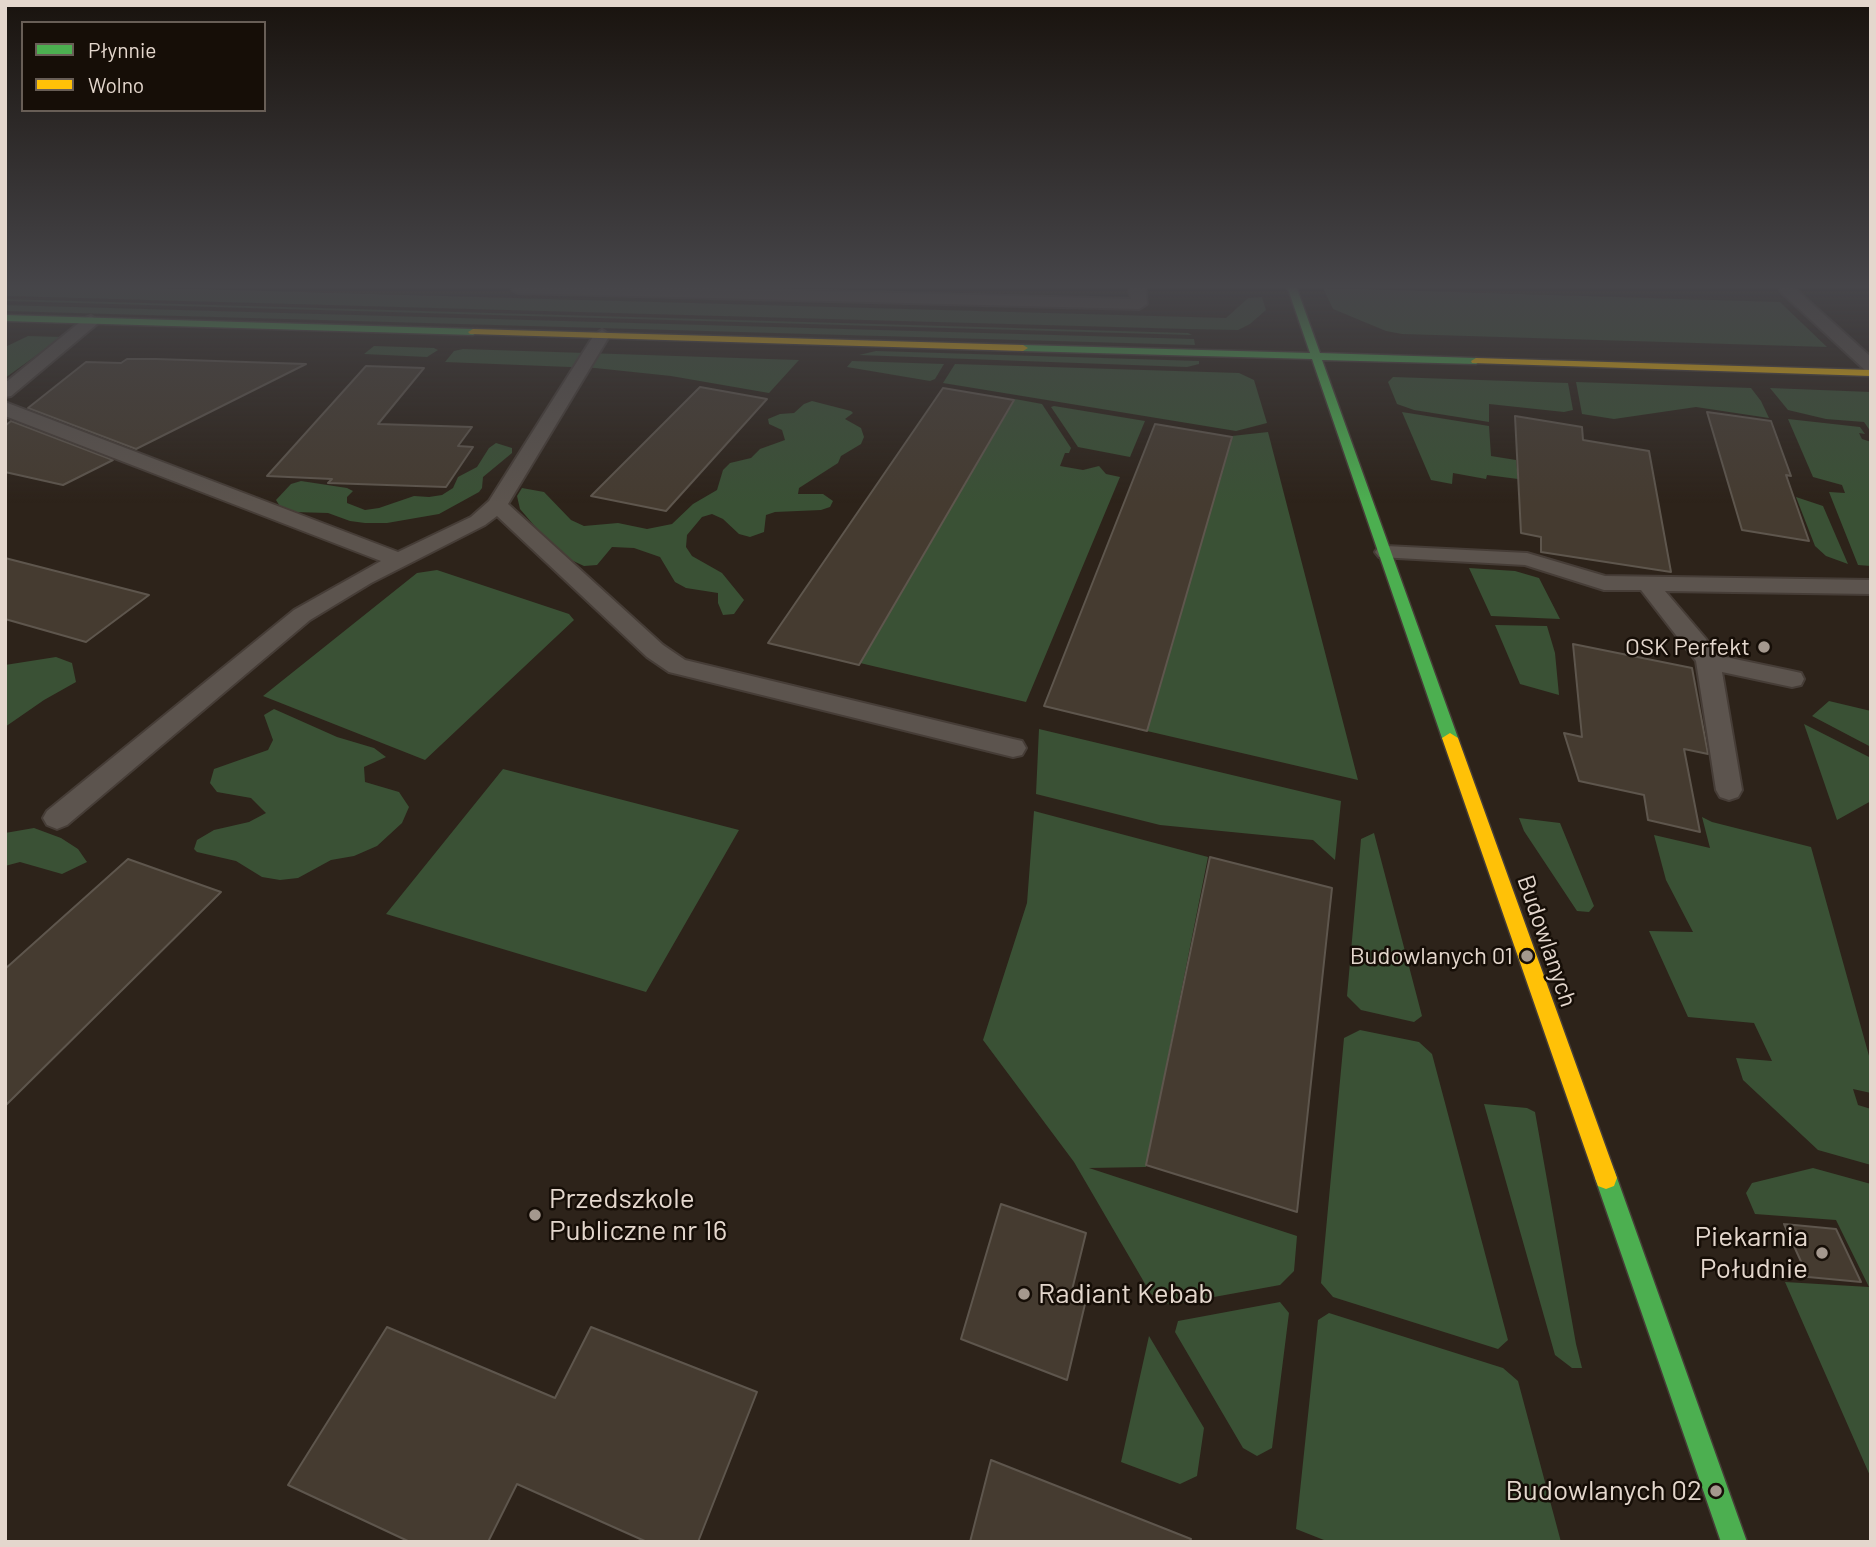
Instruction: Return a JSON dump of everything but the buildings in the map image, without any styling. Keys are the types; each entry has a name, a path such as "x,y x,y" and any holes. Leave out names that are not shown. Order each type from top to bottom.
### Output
{"street":[{"name":"Budowlanych","path":"1317,358 1734,1542"},
{"path":"1388,358 1871,373"}],"lane":[{"path":"5,392 46,358"},
{"path":"57,818 302,615 334,593 478,521 496,505 588,358"},
{"path":"5,407 11,412 399,560"},
{"path":"496,505 654,652 677,666 1013,748"},
{"path":"1385,552 1527,559 1604,583 1871,587"},
{"path":"1647,584 1698,644 1708,662 1729,790"},
{"path":"1708,662 1792,678"}],"green space":[{"path":"5,358 33,358 5,378"},
{"path":"448,358 799,360 769,393 671,376 595,368 445,362"},
{"path":"946,358 1199,361 1199,364 1187,367"},
{"path":"852,361 944,364 935,379 930,381 847,367"},
{"path":"955,364 1239,373 1254,380 1267,423 1236,431 943,383"},
{"path":"1393,377 1568,383 1573,410 1564,412 1489,404 1489,422 1414,410 1397,404 1388,382"},
{"path":"1576,382 1751,388 1769,418 1696,407 1614,419 1582,414"},
{"path":"1770,388 1871,392 1871,432 1864,422 1826,419 1788,410"},
{"path":"1015,399 1042,404 1071,448 1069,453 1065,453 1060,466 1083,470 1099,466 1106,474 1120,477 1026,702 860,663"},
{"path":"812,401 851,411 853,413 845,419 861,428 864,437 861,444 841,456 838,463 799,488 798,494 823,494 833,501 830,507 766,515 764,532 750,537 739,534 723,519 712,514 702,517 687,535 686,547 692,556 722,573 744,600 734,614 723,615 718,603 718,593 686,588 675,582 660,557 634,548 612,547 597,565 584,566 571,560 544,537 520,509 517,496 522,488 544,492 571,520 584,526 618,523 647,529 672,524 693,504 717,490 723,470 730,463 751,458 760,449 785,440 782,430 769,424 768,419 780,414 794,413"},
{"path":"1051,407 1145,421 1130,457 1078,447"},
{"path":"1402,412 1489,426 1491,456 1516,460 1518,479 1487,475 1486,479 1453,473 1452,484 1431,480"},
{"path":"1788,419 1860,427 1865,434 1859,433 1862,439 1871,442 1871,566 1858,565 1829,492 1845,493 1842,485 1813,477"},
{"path":"1268,432 1358,780 1147,731 1232,436"},
{"path":"496,443 512,448 512,453 483,477 479,492 439,514 387,523 365,523 328,513 294,512 281,508 276,500 291,484 301,481 347,488 353,491 347,497 347,503 365,510 414,496 442,495 453,488 458,477 477,467 489,448"},
{"path":"1796,497 1823,506 1848,564 1826,556 1815,546"},
{"path":"1469,568 1515,571 1539,578 1560,619 1491,616"},
{"path":"437,570 569,614 574,620 425,760 263,696 417,573"},
{"path":"1495,625 1547,626 1555,653 1559,695 1520,684"},
{"path":"56,657 72,663 76,682 5,727 5,665"},
{"path":"1829,701 1871,711 1871,747 1812,716"},
{"path":"274,709 337,737 374,748 386,757 364,767 365,782 399,792 409,807 402,823 377,846 354,856 331,860 298,878 280,880 262,877 236,861 197,852 194,849 197,840 214,830 249,822 266,813 251,798 217,792 210,783 214,769 268,750 273,740 264,715"},
{"path":"1804,724 1871,758 1871,801 1837,820"},
{"path":"1039,729 1341,801 1335,860 1313,840 1160,825 1036,794"},
{"path":"503,769 739,830 646,992 386,914"},
{"path":"1034,811 1208,857 1146,1167 1089,1168 1297,1236 1294,1271 1280,1285 1170,1305 1151,1294 1074,1162 983,1040 1027,903"},
{"path":"1702,817 1712,822 1811,847 1871,1063 1871,1093 1853,1089 1858,1105 1871,1109 1871,1165 1818,1150 1743,1080 1736,1058 1772,1061 1754,1023 1688,1017 1649,931 1693,932 1666,880 1654,835 1710,848"},
{"path":"1519,818 1560,823 1594,906 1589,912 1577,911 1524,831"},
{"path":"34,828 61,838 78,849 87,862 62,874 20,862 5,866 5,833"},
{"path":"1374,833 1422,1016 1414,1022 1361,1010 1347,996 1361,839"},
{"path":"1360,1030 1419,1042 1432,1054 1508,1340 1498,1349 1333,1297 1321,1283 1344,1038"},
{"path":"1484,1104 1527,1108 1535,1112 1582,1368 1572,1368 1555,1355"},
{"path":"1813,1168 1871,1184 1871,1478 1785,1282 1869,1287 1836,1220 1755,1214 1746,1193 1752,1183"},
{"path":"1280,1302 1289,1313 1272,1448 1257,1456 1243,1448 1175,1332 1178,1321"},
{"path":"1329,1313 1503,1368 1518,1381 1561,1542 1329,1542 1296,1529 1318,1320"},
{"path":"1149,1336 1204,1428 1197,1476 1180,1484 1121,1462"}],"traffic: fast":[{"path":"1316,358 1450,738"},
{"path":"1378,358 1476,361"},
{"path":"1606,1178 1734,1542"}],"traffic: slow":[{"path":"1476,361 1871,373"},
{"path":"1450,738 1606,1178"}],"place":[{"name":"OSK Perfekt","path":"1764,647"},
{"name":"Budowlanych 01","path":"1527,956"},
{"name":"Przedszkole Publiczne nr 16","path":"535,1215"},
{"name":"Piekarnia Południe","path":"1822,1253"},
{"name":"Radiant Kebab","path":"1024,1294"},
{"name":"Budowlanych 02","path":"1716,1491"}]}
